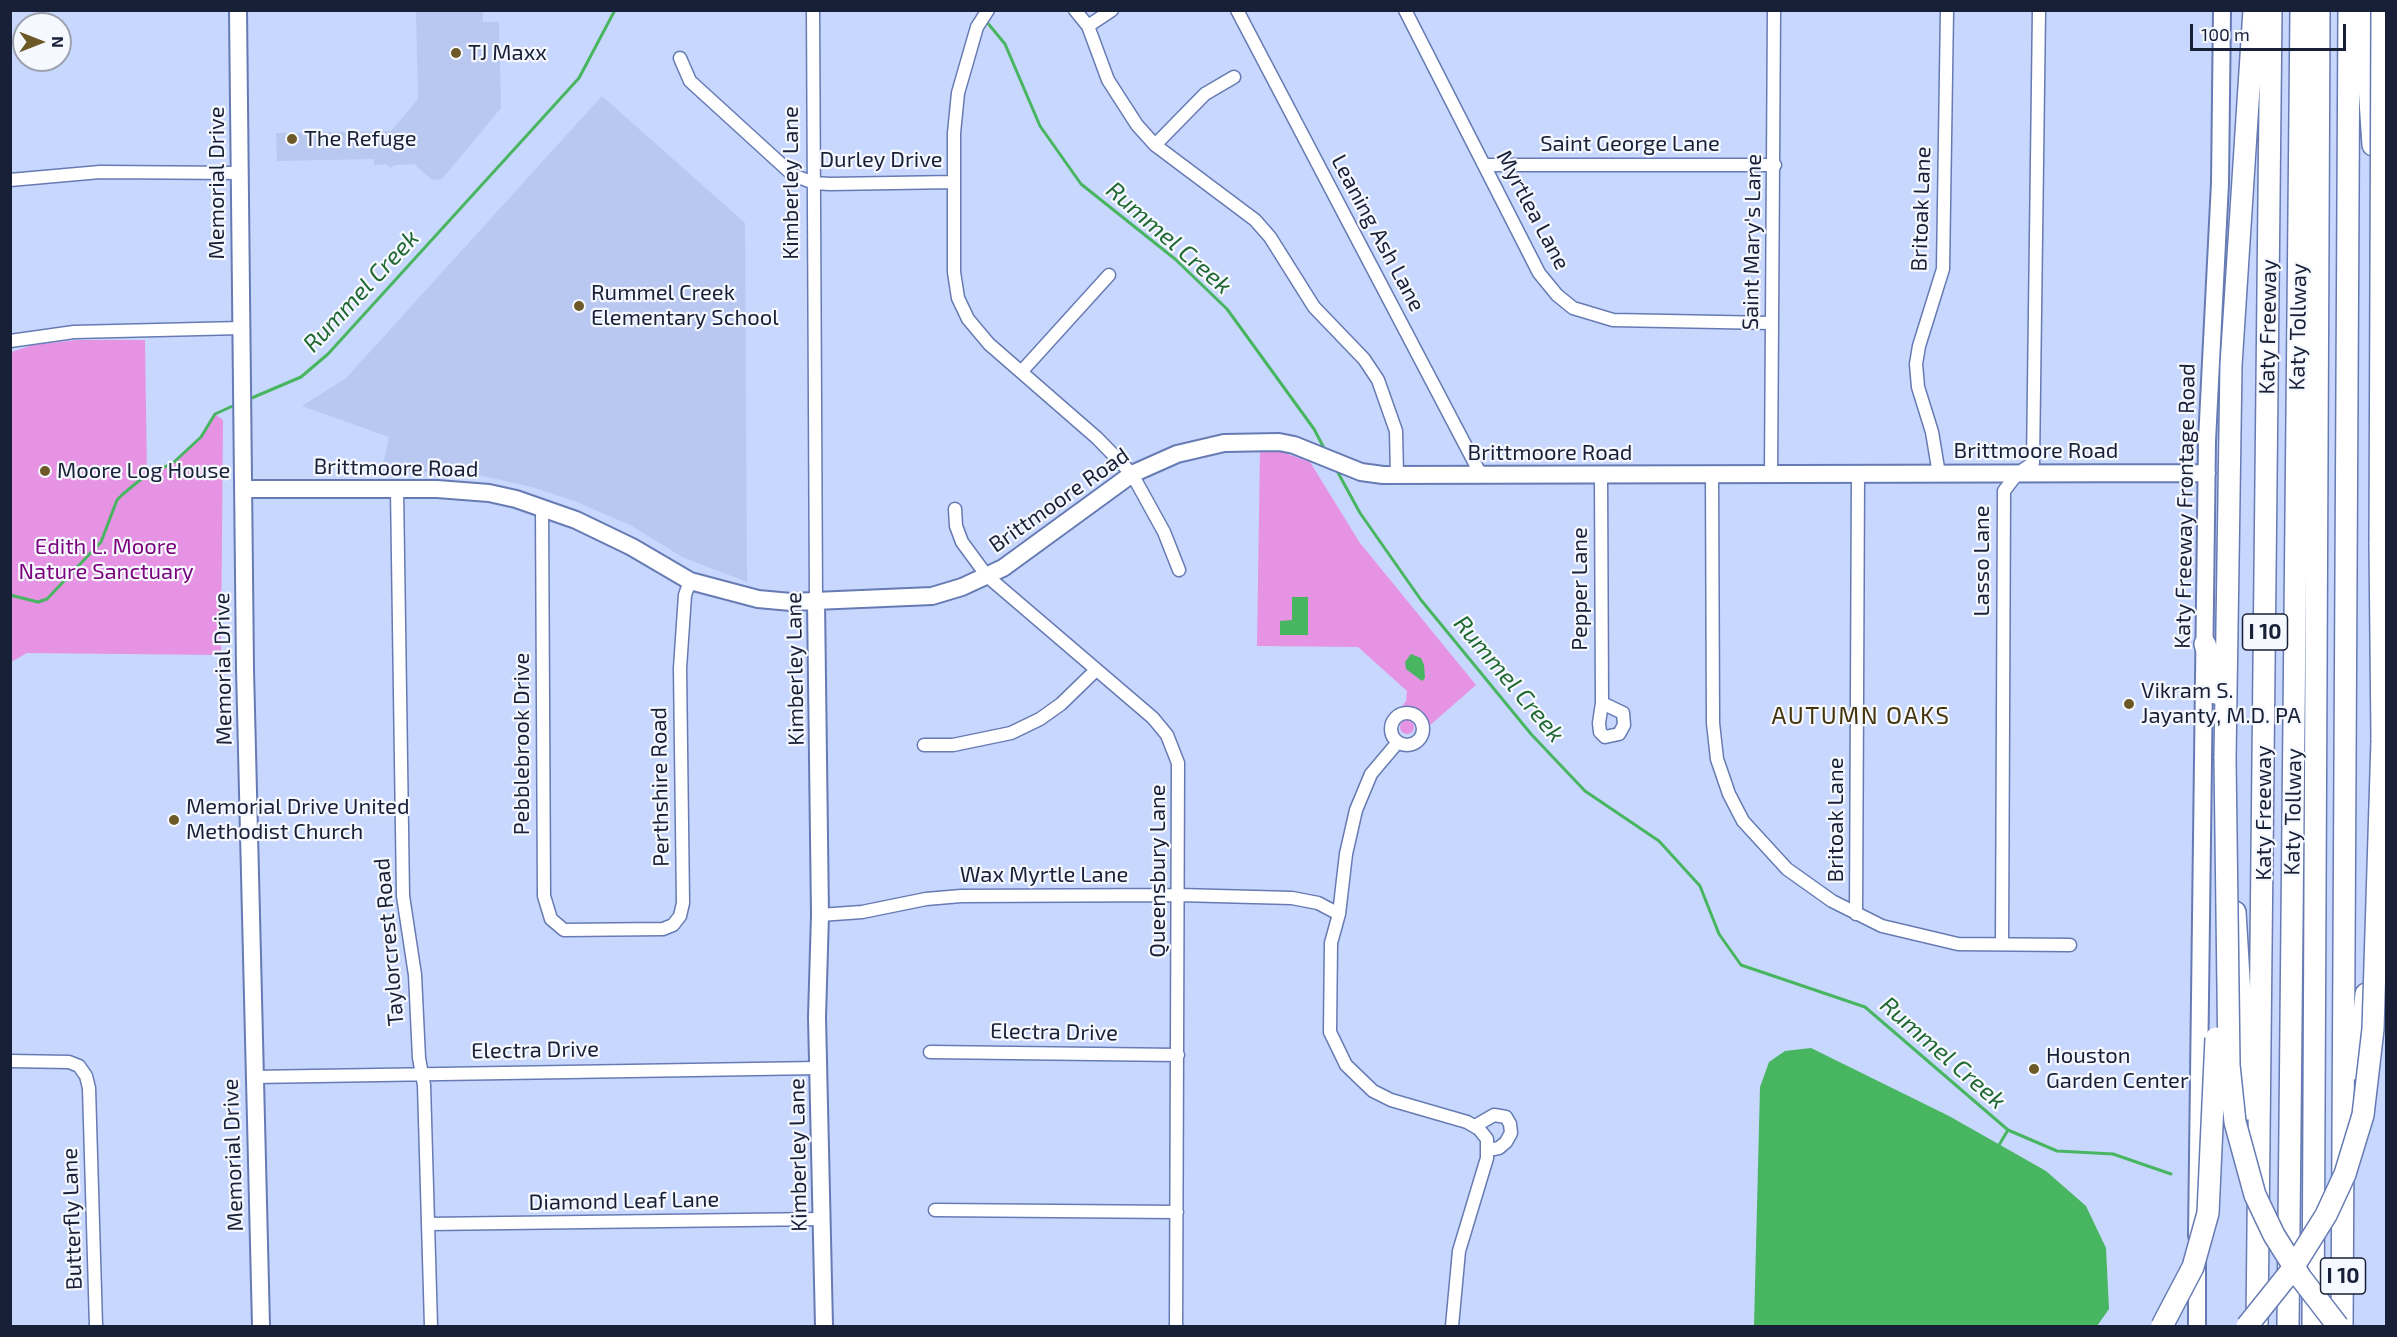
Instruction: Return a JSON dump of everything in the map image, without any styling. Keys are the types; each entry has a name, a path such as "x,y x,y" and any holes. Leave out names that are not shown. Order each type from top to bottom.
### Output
{"highway":[{"path":"2254,10 2233,311 2226,569 2225,758 2229,1065 2237,1130 2255,1195 2274,1235 2301,1278 2340,1326"},
{"name":"Katy Freeway","path":"2257,1326 2271,10"},
{"name":"Katy Tollway","path":"2288,1326 2301,10"},
{"name":"Katy Tollway","path":"2313,1326 2319,10"},
{"name":"I 10","path":"2340,1326 2343,1226 2349,10"},
{"path":"2364,10 2386,340"},
{"path":"2382,10 2380,543 2386,1001"},
{"path":"2205,644 2214,674 2241,979 2247,1102 2259,1253"},
{"path":"2247,1326 2291,1271 2326,1215 2345,1174 2363,1115 2373,1029 2382,740"},
{"path":"2162,1326 2193,1267 2210,1195 2225,758"},
{"path":"2343,1226 2362,1025 2386,831"}],"street":[{"name":"Memorial Drive","path":"238,10 241,373 253,1077 261,1326"},
{"name":"Kimberley Lane","path":"813,10 820,915 818,1068 824,1326"},
{"path":"988,10 977,27 958,93 954,182 954,272 958,298 968,319 989,344 1097,438 1132,474 1164,532 1179,570"},
{"path":"1075,10 1088,26 1108,80 1137,124 1155,145 1255,220 1270,237 1314,307 1364,359 1378,380 1396,431 1397,475"},
{"path":"1088,26 1112,10"},
{"name":"Leaning Ash Lane","path":"1237,10 1481,475"},
{"name":"Myrtlea Lane","path":"1405,10 1539,273 1557,295 1573,308 1613,320 1772,323"},
{"name":"Saint Mary's Lane","path":"1771,474 1774,10"},
{"name":"Britoak Lane","path":"1939,474 1932,432 1918,387 1916,364 1919,346 1943,269 1947,10"},
{"name":"Lasso Lane","path":"2002,944 2004,491 2017,474 2033,463 2039,10"},
{"name":"Katy Freeway Frontage Road","path":"2197,1326 2207,473 2221,149 2222,10"},
{"name":"Durley Drive","path":"680,58 690,81 793,175 814,183 954,182"},
{"path":"1155,145 1205,94 1234,77"},
{"name":"Saint George Lane","path":"1485,165 1774,165"},
{"path":"10,180 100,172 240,173"},
{"path":"1022,371 1109,275"},
{"path":"10,341 74,332 241,328"},
{"name":"Brittmoore Road","path":"243,489 459,489 489,493 542,507 632,547 690,581 758,599 816,602 932,596 987,576 1132,474 1177,454 1214,445 1247,441 1294,445 1362,472 1397,475 2207,473"},
{"name":"Britoak Lane","path":"1856,914 1858,474"},
{"name":"Pepper Lane","path":"1601,475 1602,703"},
{"path":"1712,475 1713,723 1717,759 1743,821 1763,846 1787,869 1832,901 1882,926 1958,944 2070,945"},
{"name":"Taylorcrest Road","path":"396,489 403,896 415,975 421,1072 424,1085 431,1323"},
{"name":"Pebblebrook Drive","path":"542,507 546,909 550,919 564,930 608,930"},
{"name":"Queensbury Lane","path":"955,509 956,526 962,542 987,576 1153,718 1174,748 1180,780 1176,1326"},
{"name":"Perthshire Road","path":"608,930 663,929 673,925 680,916 683,903 680,668 685,595 690,581"},
{"path":"924,745 953,745 1011,734 1061,704 1096,670"},
{"path":"1398,742 1371,774 1356,810 1346,854 1339,914 1331,943 1330,1032 1346,1065 1372,1091 1475,1126 1484,1134 1488,1150 1459,1251 1452,1326"},
{"name":"Wax Myrtle Lane","path":"820,915 862,912 926,899 960,896 1179,895 1292,898 1318,903 1339,914"},
{"name":"Electra Drive","path":"930,1052 1178,1055"},
{"name":"Butterfly Lane","path":"10,1061 57,1060 79,1066 86,1076 90,1110 96,1326"},
{"name":"Electra Drive","path":"253,1077 421,1072 818,1068"},
{"path":"1475,1126 1494,1115 1506,1117 1510,1124 1511,1133 1506,1142 1499,1148 1488,1150"},
{"path":"935,1210 1177,1212"},
{"name":"Diamond Leaf Lane","path":"428,1224 821,1220"}],"shaded area":[{"path":"416,11 483,11 483,22 499,22 501,108 442,179 432,180 414,164 394,165 391,168 386,164 374,165 374,159 277,161 276,133 391,131 418,99"},
{"name":"Rummel Creek Elementary School","path":"602,96 745,223 747,582 682,557 632,526 577,502 532,487 483,476 441,472 381,473 389,437 302,406 346,378"},
{"path":"1292,597 1308,597 1308,635 1280,635 1280,621 1292,620"},
{"path":"1411,654 1421,658 1424,665 1425,678 1422,681 1406,669 1405,662"},
{"path":"1811,1048 1949,1116 2046,1171 2086,1206 2106,1248 2109,1309 2097,1326 1754,1326 1760,1087 1769,1062 1785,1051"}],"green space":[{"name":"Edith L. Moore Nature Sanctuary","path":"77,340 145,340 147,476 174,462 201,437 215,414 223,420 221,655 27,653 11,662 11,352 33,345"},
{"path":"1260,448 1279,451 1310,462 1360,543 1476,685 1428,727 1418,711 1400,709 1406,701 1407,691 1358,647 1257,646"},
{"path":"1404,720 1410,720 1414,727 1410,734 1404,734 1400,730 1400,724"}],"waterway":[{"name":"Rummel Creek","path":"247,400 301,377 328,354 579,78 615,10"},
{"name":"Rummel Creek","path":"986,21 1005,44 1040,126 1081,184 1175,259 1227,309 1314,429 1325,450"},
{"name":"Rummel Creek","path":"10,595 38,602 47,599 101,542 117,500 140,480 174,462 201,437 215,414 235,405"},
{"name":"Rummel Creek","path":"1336,469 1360,513 1421,600 1531,734 1585,791 1659,841 1700,886 1719,934 1741,965 1865,1007 2008,1130 2057,1151 2113,1154 2171,1174"},
{"path":"1999,1145 2008,1130"}],"place":[{"name":"TJ Maxx","path":"456,53"},
{"name":"The Refuge","path":"292,139"},
{"name":"Rummel Creek Elementary School","path":"579,306"},
{"name":"Moore Log House","path":"45,471"},
{"name":"Vikram S. Jayanty, M.D. PA","path":"2129,704"},
{"name":"Memorial Drive United Methodist Church","path":"174,820"},
{"name":"Houston Garden Center","path":"2034,1069"}],"district":[{"name":"AUTUMN OAKS","path":"1861,716"}]}
